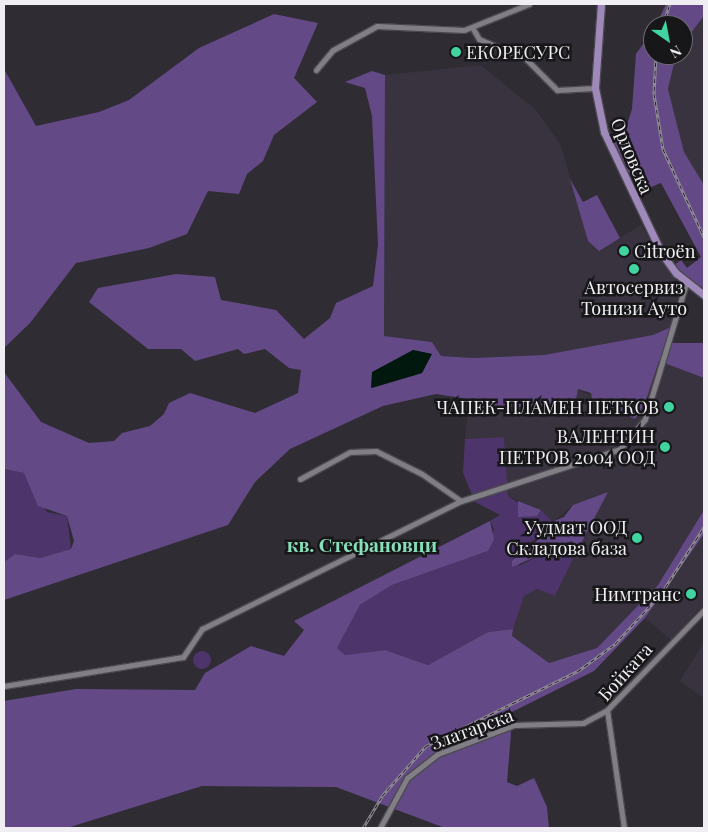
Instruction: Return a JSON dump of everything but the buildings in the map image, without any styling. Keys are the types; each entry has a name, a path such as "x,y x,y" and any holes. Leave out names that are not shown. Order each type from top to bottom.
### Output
{"main road":[{"name":"Орловска","path":"601,4 596,88 599,117 612,153 662,254 686,283 704,296"}],"street":[{"path":"316,70 333,50 376,26 451,32 472,27 529,4"},
{"path":"472,27 479,39 526,59 556,90 596,88"},
{"path":"4,686 174,660 187,653 198,632 461,501 606,456 624,446 649,408 686,283"},
{"path":"300,479 336,458 372,450 430,479 461,501"},
{"name":"Бойката","path":"624,828 607,710 704,610"},
{"name":"Златарска","path":"380,828 408,778 438,754 514,725 583,723 607,710"}],"shaded area":[{"path":"666,4 704,4 704,16 693,30 693,15 661,15"},
{"path":"274,14 318,23 294,78 317,102 274,135 263,161 247,174 239,194 208,191 187,234 149,248 76,263 30,323 4,348 4,69 36,126 99,112 129,100 199,48"},
{"path":"704,16 704,185 684,152 668,89 674,65 693,65 693,30"},
{"path":"643,44 643,65 674,65 668,89 684,152 704,185 704,292 672,267 681,260 687,268 701,257 661,183 634,194 611,146 624,134 632,109 636,54"},
{"path":"480,65 536,110 561,146 588,241 599,251 641,225 680,287 671,327 653,335 544,355 473,358 441,356 432,342 384,336 385,75"},
{"path":"372,71 385,75 384,336 432,342 441,356 473,358 544,355 653,335 671,327 671,343 704,343 704,378 659,361 645,403 635,419 602,403 593,404 591,393 578,389 575,404 468,409 468,399 436,394 383,406 290,449 255,482 228,525 4,600 4,562 15,554 40,558 71,549 74,541 67,516 38,506 24,473 4,469 4,372 41,422 89,443 114,441 122,433 150,426 164,414 169,403 190,393 255,413 298,393 301,370 289,368 265,349 244,354 238,349 195,361 181,349 148,349 89,302 98,288 176,274 215,277 221,300 276,310 304,339 330,318 336,303 373,286 378,245 372,116 365,88 345,82","holes":["413,350 431,354 422,373 372,388"]},
{"path":"570,179 583,202 597,195 620,238 599,251 588,241"},
{"path":"413,350 432,354 422,373 371,388 372,372"},
{"path":"659,361 704,378 704,510 658,585 597,648 549,663 512,636 513,629 524,596 537,589 556,595 579,546 573,505 553,522 541,510 508,496 504,437 465,439 468,409 575,403 577,389 635,418 645,403"},
{"path":"504,437 508,496 537,516 541,510 553,522 524,549 519,566 561,544 574,543 576,553 555,596 537,589 524,596 513,629 488,632 428,665 385,650 345,655 337,648 360,605 392,585 488,551 494,529 490,521 500,515 475,502 463,473 465,439"},
{"path":"4,469 24,473 47,512 67,516 71,549 40,558 15,554 4,562"},
{"path":"608,492 576,553 572,541 512,567 512,561 544,535 549,523 564,517 573,505"},
{"path":"518,501 541,510 537,516 518,517"},
{"path":"704,510 704,534 645,618 594,671 508,714 511,734 507,782 517,786 534,778 547,807 549,828 445,828 336,787 202,786 67,828 4,828 4,701 76,689 195,690 205,673 251,646 284,656 304,630 294,621 490,521 494,539 488,551 392,585 360,605 337,648 345,655 385,650 428,665 488,632 513,629 512,636 549,663 597,648 658,585"},
{"path":"704,534 704,604 671,640 645,618"},
{"path":"704,642 704,698 680,681"},
{"path":"202,651 208,654 211,660 208,666 202,669 196,666 193,660 196,654"}],"railway":[{"path":"666,15 670,4"},
{"path":"655,65 654,94 663,149 704,237"},
{"path":"363,828 382,796 426,746 578,671 615,644 661,594 704,527"}],"place":[{"name":"ЕКОРЕСУРС","path":"456,52"},
{"name":"Citroën","path":"624,251"},
{"name":"Автосервиз Тонизи Ауто","path":"634,269"},
{"name":"ЧАПЕК-ПЛАМЕН ПЕТКОВ","path":"669,407"},
{"name":"ВАЛЕНТИН ПЕТРОВ 2004 ООД","path":"665,447"},
{"name":"Уудмат ООД Складова база","path":"637,538"},
{"name":"Нимтранс","path":"691,594"}],"district":[{"name":"кв. Стефановци","path":"362,545"}]}
